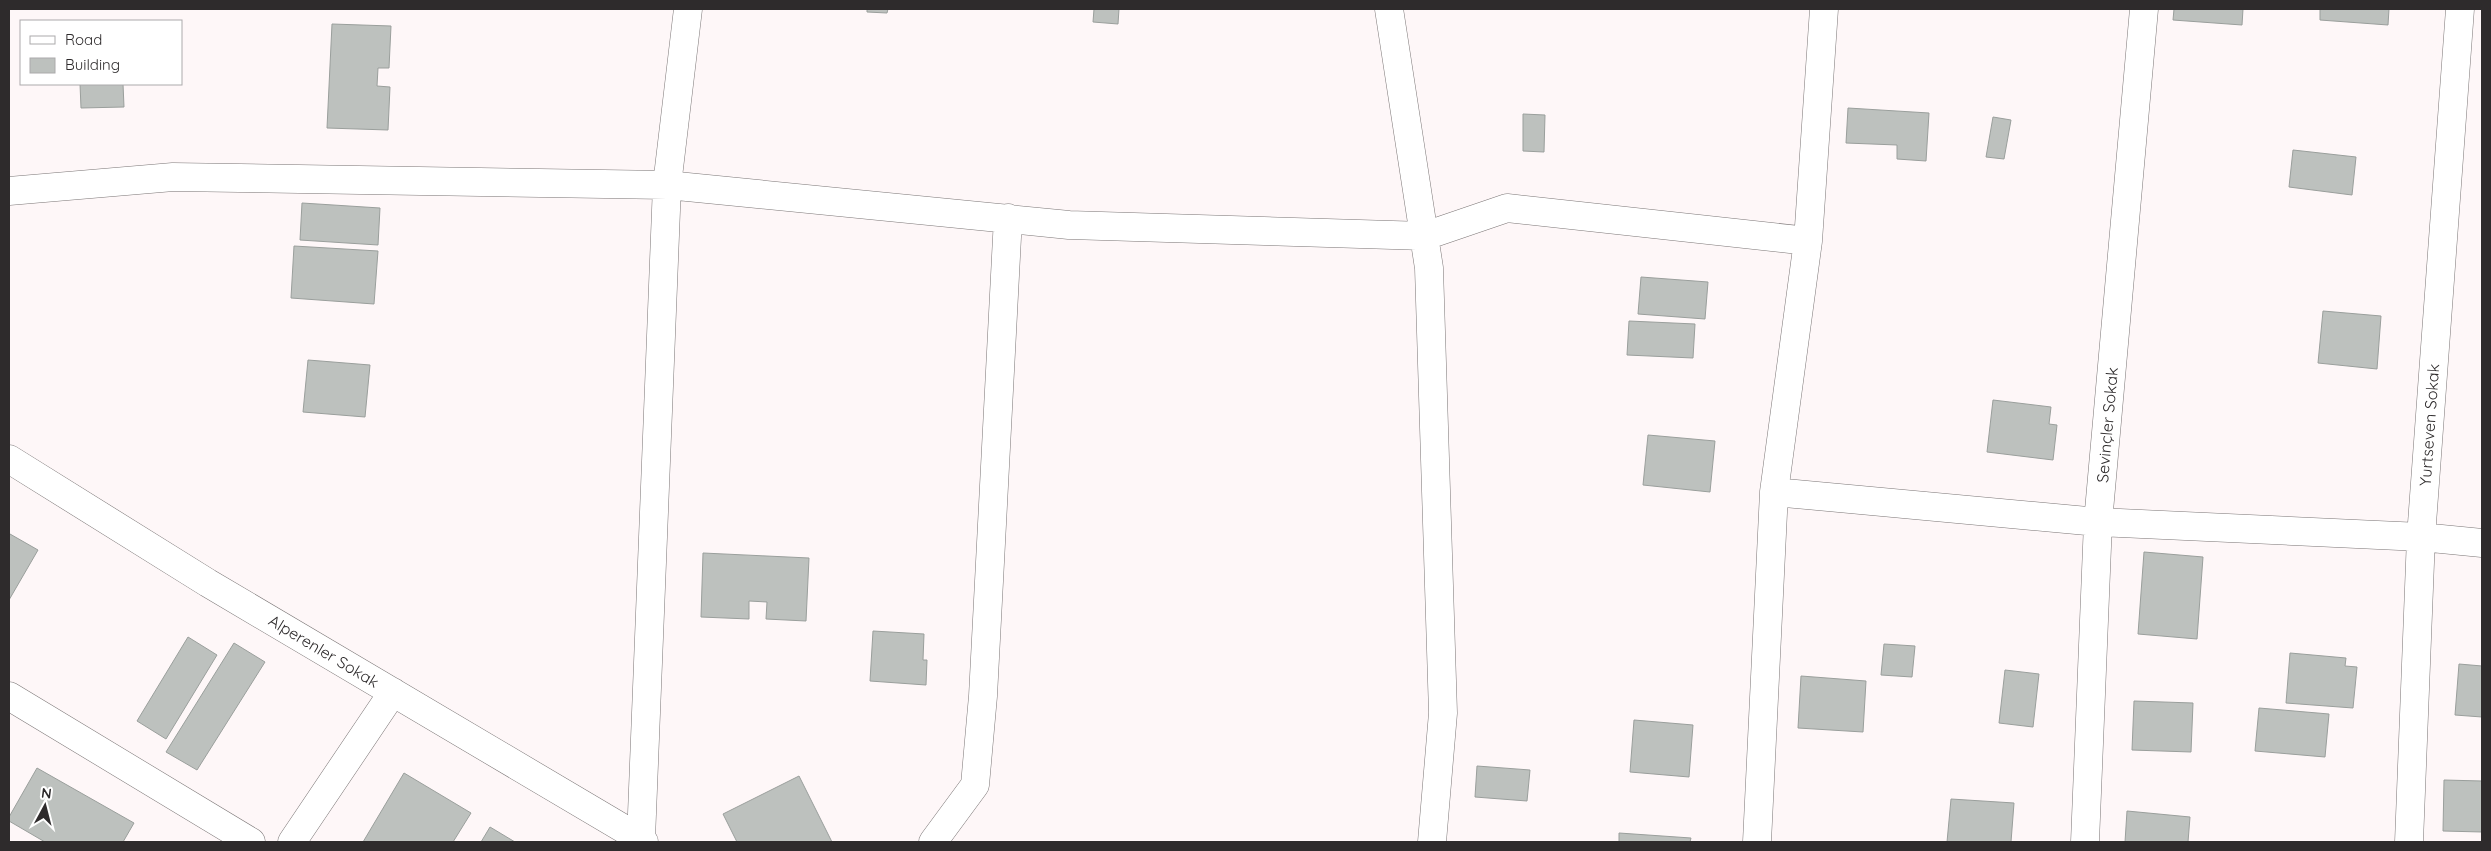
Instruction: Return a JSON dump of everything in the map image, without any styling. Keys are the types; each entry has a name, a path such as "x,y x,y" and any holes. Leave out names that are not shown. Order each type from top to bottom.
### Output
{"street":[{"path":"642,841 667,185 688,9"},
{"path":"1389,9 1429,268 1443,713 1432,842"},
{"path":"1757,842 1774,492 1808,241 1824,9"},
{"name":"Sevinçler Sokak","path":"2085,842 2098,522 2144,9"},
{"name":"Yurtseven Sokak","path":"2409,842 2421,537 2460,9"},
{"path":"9,192 173,177 667,185 1069,225 1425,236 1508,208 1808,241"},
{"path":"933,842 975,786 983,686 1008,218"},
{"name":"Alperenler Sokak","path":"9,459 208,583 642,841"},
{"path":"1774,492 2098,522 2421,537 2482,543"},
{"path":"292,842 393,692"},
{"path":"9,696 251,842"}],"building":[{"path":"867,9 888,9 887,13 867,12"},
{"path":"1094,9 1119,9 1118,24 1093,22"},
{"path":"2174,9 2243,9 2242,25 2173,20"},
{"path":"2320,9 2389,9 2388,25 2320,20"},
{"path":"332,24 391,26 389,68 378,68 377,86 390,87 388,130 327,128"},
{"path":"80,85 123,85 124,107 81,108"},
{"path":"1848,108 1929,113 1926,161 1897,159 1897,145 1846,143"},
{"path":"1523,114 1545,115 1544,152 1523,151"},
{"path":"1993,117 2011,120 2004,159 1986,157"},
{"path":"2293,150 2356,157 2352,195 2289,187"},
{"path":"302,203 380,208 378,245 300,240"},
{"path":"294,246 378,251 374,304 291,298"},
{"path":"1641,277 1708,282 1705,319 1638,314"},
{"path":"2323,311 2381,316 2377,369 2318,363"},
{"path":"1629,321 1695,324 1693,358 1627,355"},
{"path":"308,360 370,365 365,417 303,412"},
{"path":"1993,400 2051,407 2049,424 2057,425 2053,460 1987,452"},
{"path":"1648,435 1715,441 1710,492 1643,485"},
{"path":"10,534 38,550 9,600 9,536"},
{"path":"2144,552 2203,557 2197,639 2138,634"},
{"path":"703,553 809,558 806,621 766,619 767,602 749,601 749,619 701,617"},
{"path":"873,631 924,634 923,660 927,660 926,685 870,681"},
{"path":"188,637 217,655 166,739 137,721"},
{"path":"234,643 265,662 197,770 166,752"},
{"path":"1884,644 1915,646 1912,677 1881,675"},
{"path":"2290,653 2346,658 2345,666 2357,667 2353,708 2286,703"},
{"path":"2459,664 2482,666 2482,717 2455,715"},
{"path":"2005,670 2039,674 2033,727 1999,723"},
{"path":"1801,676 1866,681 1863,732 1798,728"},
{"path":"2134,701 2193,703 2191,752 2132,750"},
{"path":"2259,708 2329,714 2325,757 2255,751"},
{"path":"1634,720 1693,725 1689,777 1630,772"},
{"path":"1477,766 1530,770 1527,801 1475,797"},
{"path":"37,768 134,823 123,842 45,842 9,821 9,817"},
{"path":"404,773 471,813 453,842 363,842"},
{"path":"799,776 832,842 737,842 723,814"},
{"path":"2444,780 2482,781 2482,832 2443,831"},
{"path":"1951,799 2014,803 2011,842 1947,842"},
{"path":"2127,811 2190,817 2188,842 2125,842"},
{"path":"490,827 515,842 481,842"},
{"path":"1619,833 1691,838 1690,842 1619,842"}]}
